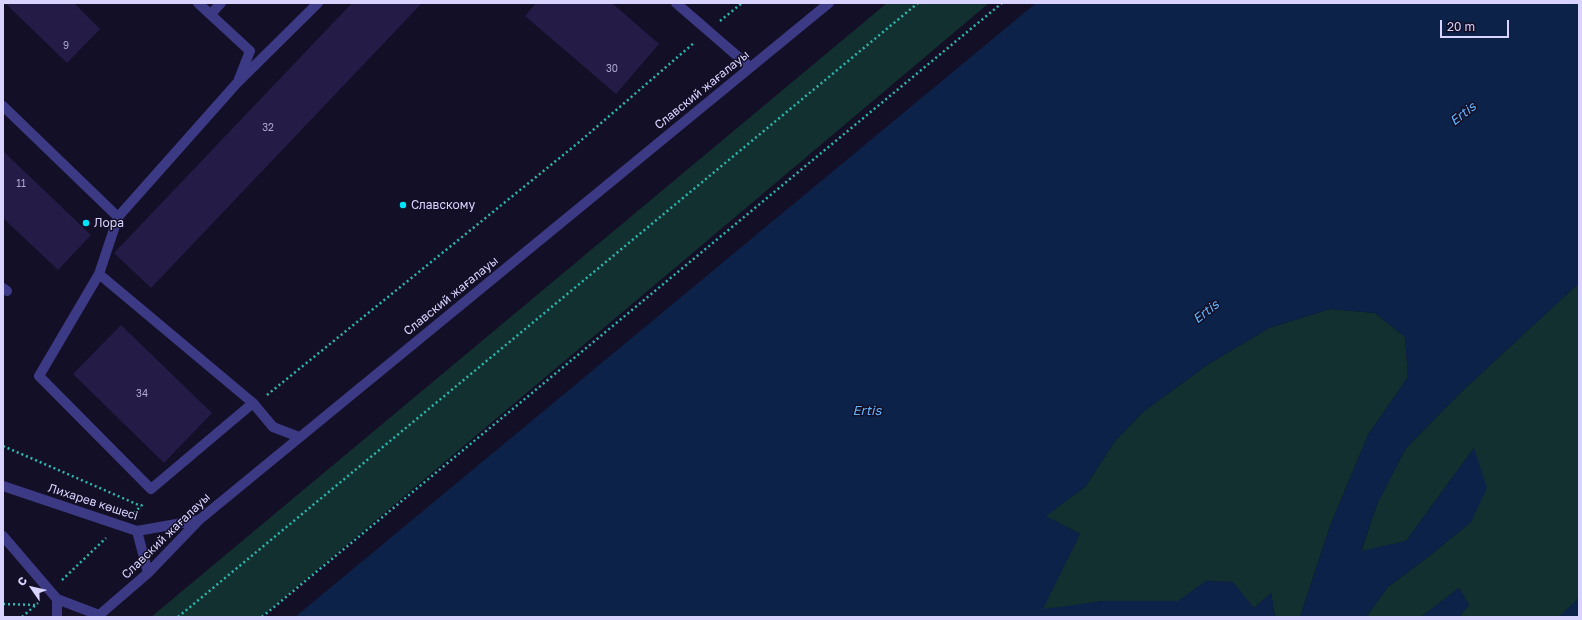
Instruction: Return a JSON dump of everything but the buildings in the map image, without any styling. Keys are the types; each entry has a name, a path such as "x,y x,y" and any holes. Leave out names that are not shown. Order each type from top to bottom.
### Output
{"street":[{"path":"198,3 250,51 237,83"},
{"path":"211,14 222,3"},
{"path":"254,404 151,489 39,376 99,274 118,217 237,83 318,3"},
{"path":"676,3 750,67"},
{"name":"Славский жағалауы","path":"98,616 148,573 199,520 829,3"},
{"path":"3,106 118,217"},
{"path":"99,274 254,404 273,427 299,437"},
{"name":"Лихарев көшесі","path":"3,486 137,531 199,520"},
{"path":"137,531 148,573"},
{"path":"3,536 58,599 98,616"},
{"path":"57,617 58,599"}],"path":[{"path":"254,404 578,143 742,3"},
{"path":"178,617 918,3"},
{"path":"262,617 1002,3"},
{"path":"3,446 141,506"},
{"path":"22,617 147,501"},
{"path":"3,604 36,605"}],"green space":[{"path":"887,3 989,3 261,617 151,617"},
{"path":"1579,283 1579,598 1559,617 1459,617 1469,605 1459,588 1421,617 1366,617 1388,587 1471,522 1474,448 1406,541 1361,552 1377,504 1406,448 1460,393"},
{"path":"1330,309 1375,313 1405,337 1408,377 1368,435 1330,526 1300,617 1275,617 1271,593 1254,608 1232,582 1206,581 1179,601 1104,601 1042,610 1080,534 1045,516 1085,487 1115,441 1143,412 1207,365 1269,328"}],"water":[{"name":"Ertis","path":"1036,3 1579,3 1579,283 1460,393 1406,448 1377,504 1361,551 1406,541 1474,448 1487,488 1471,522 1388,587 1366,617 1300,617 1330,526 1368,435 1408,377 1405,337 1375,313 1330,309 1269,328 1207,365 1143,412 1115,441 1085,487 1046,516 1080,534 1043,609 1104,601 1178,601 1206,581 1233,582 1254,608 1271,593 1275,617 295,617"},
{"path":"1459,588 1469,605 1459,617 1421,617"},
{"path":"1579,598 1579,617 1559,617"}],"place":[{"name":"Славскому","path":"403,205"},
{"name":"Лора","path":"86,223"}]}
